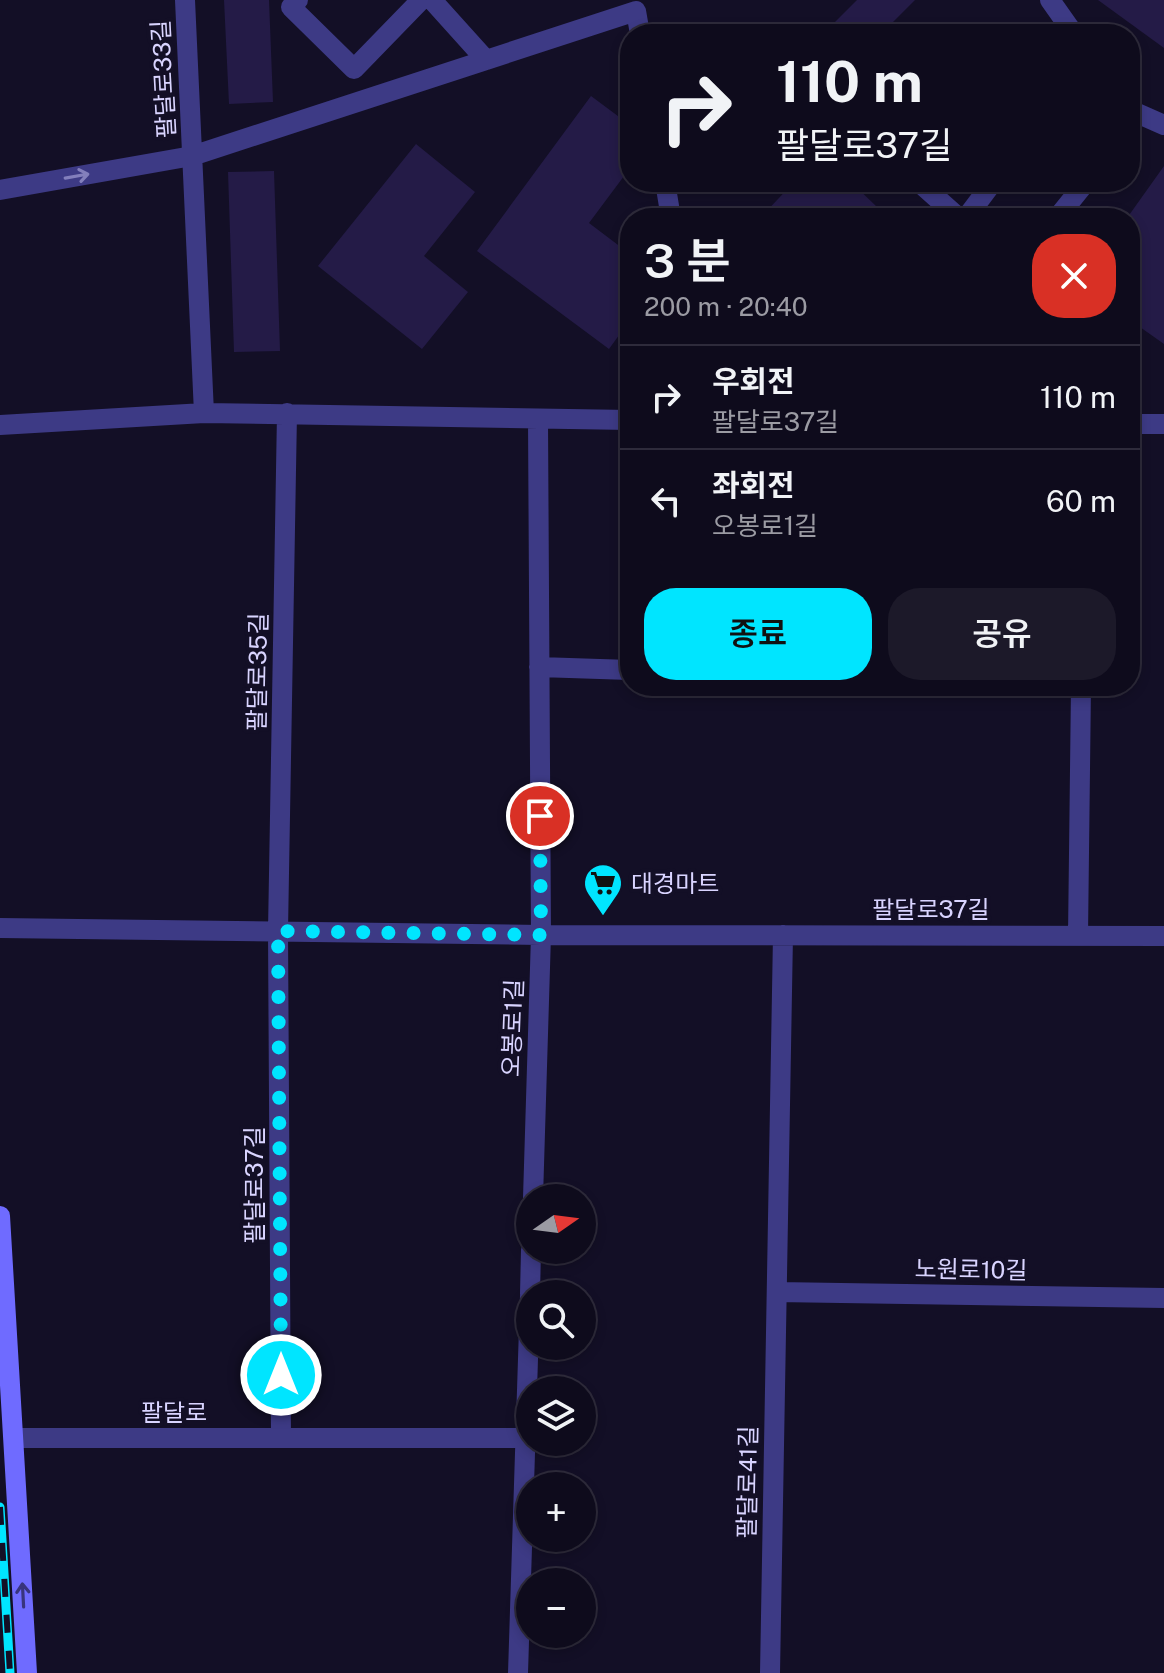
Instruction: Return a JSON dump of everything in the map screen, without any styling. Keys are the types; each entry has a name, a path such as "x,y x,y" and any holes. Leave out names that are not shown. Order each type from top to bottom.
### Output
{"main road":[{"path":"0,1216 27,1673"}],"street":[{"name":"팔달로33길","path":"185,0 192,156"},
{"path":"298,0 291,7 354,69 421,0"},
{"path":"432,0 486,60"},
{"path":"1050,0 1067,24"},
{"path":"0,190 192,156 486,60 638,6"},
{"path":"1140,114 1164,125"},
{"path":"192,156 204,413"},
{"path":"930,192 948,208"},
{"path":"1065,208 1078,192"},
{"path":"0,425 204,413 620,420"},
{"name":"팔달로35길","path":"278,931 287,413"},
{"name":"오봉로1길","path":"533,1184 541,935 538,420"},
{"path":"1140,424 1164,424"},
{"path":"539,667 620,670"},
{"path":"1078,936 1081,696"},
{"name":"팔달로37길","path":"0,928 541,935 1164,936"},
{"name":"팔달로37길","path":"278,931 281,1438"},
{"path":"777,1292 783,935"},
{"name":"노원로10길","path":"777,1292 1164,1298"},
{"name":"팔달로41길","path":"770,1673 777,1292"},
{"name":"팔달로","path":"15,1438 516,1438"},
{"path":"518,1673 525,1456"}],"building":[{"path":"224,0 269,0 273,102 229,104"},
{"path":"857,0 915,0 891,24 833,24"},
{"path":"1098,0 1164,0 1164,48 1140,31 1140,24 1131,24"},
{"path":"591,96 620,118 620,181 589,223 620,246 620,334 609,349 477,251"},
{"path":"416,144 475,192 424,256 468,292 422,349 318,266"},
{"path":"1164,166 1164,344 1140,327 1140,208 1134,208"},
{"path":"274,171 280,351 234,352 228,172"},
{"path":"785,192 861,192 876,206 874,208 769,208"}],"railway":[{"path":"0,1507 10,1673"}],"place":[{"name":"대경마트","path":"603,917"}],"route":[{"path":"281,1375 278,931 541,935 540,816"}]}
